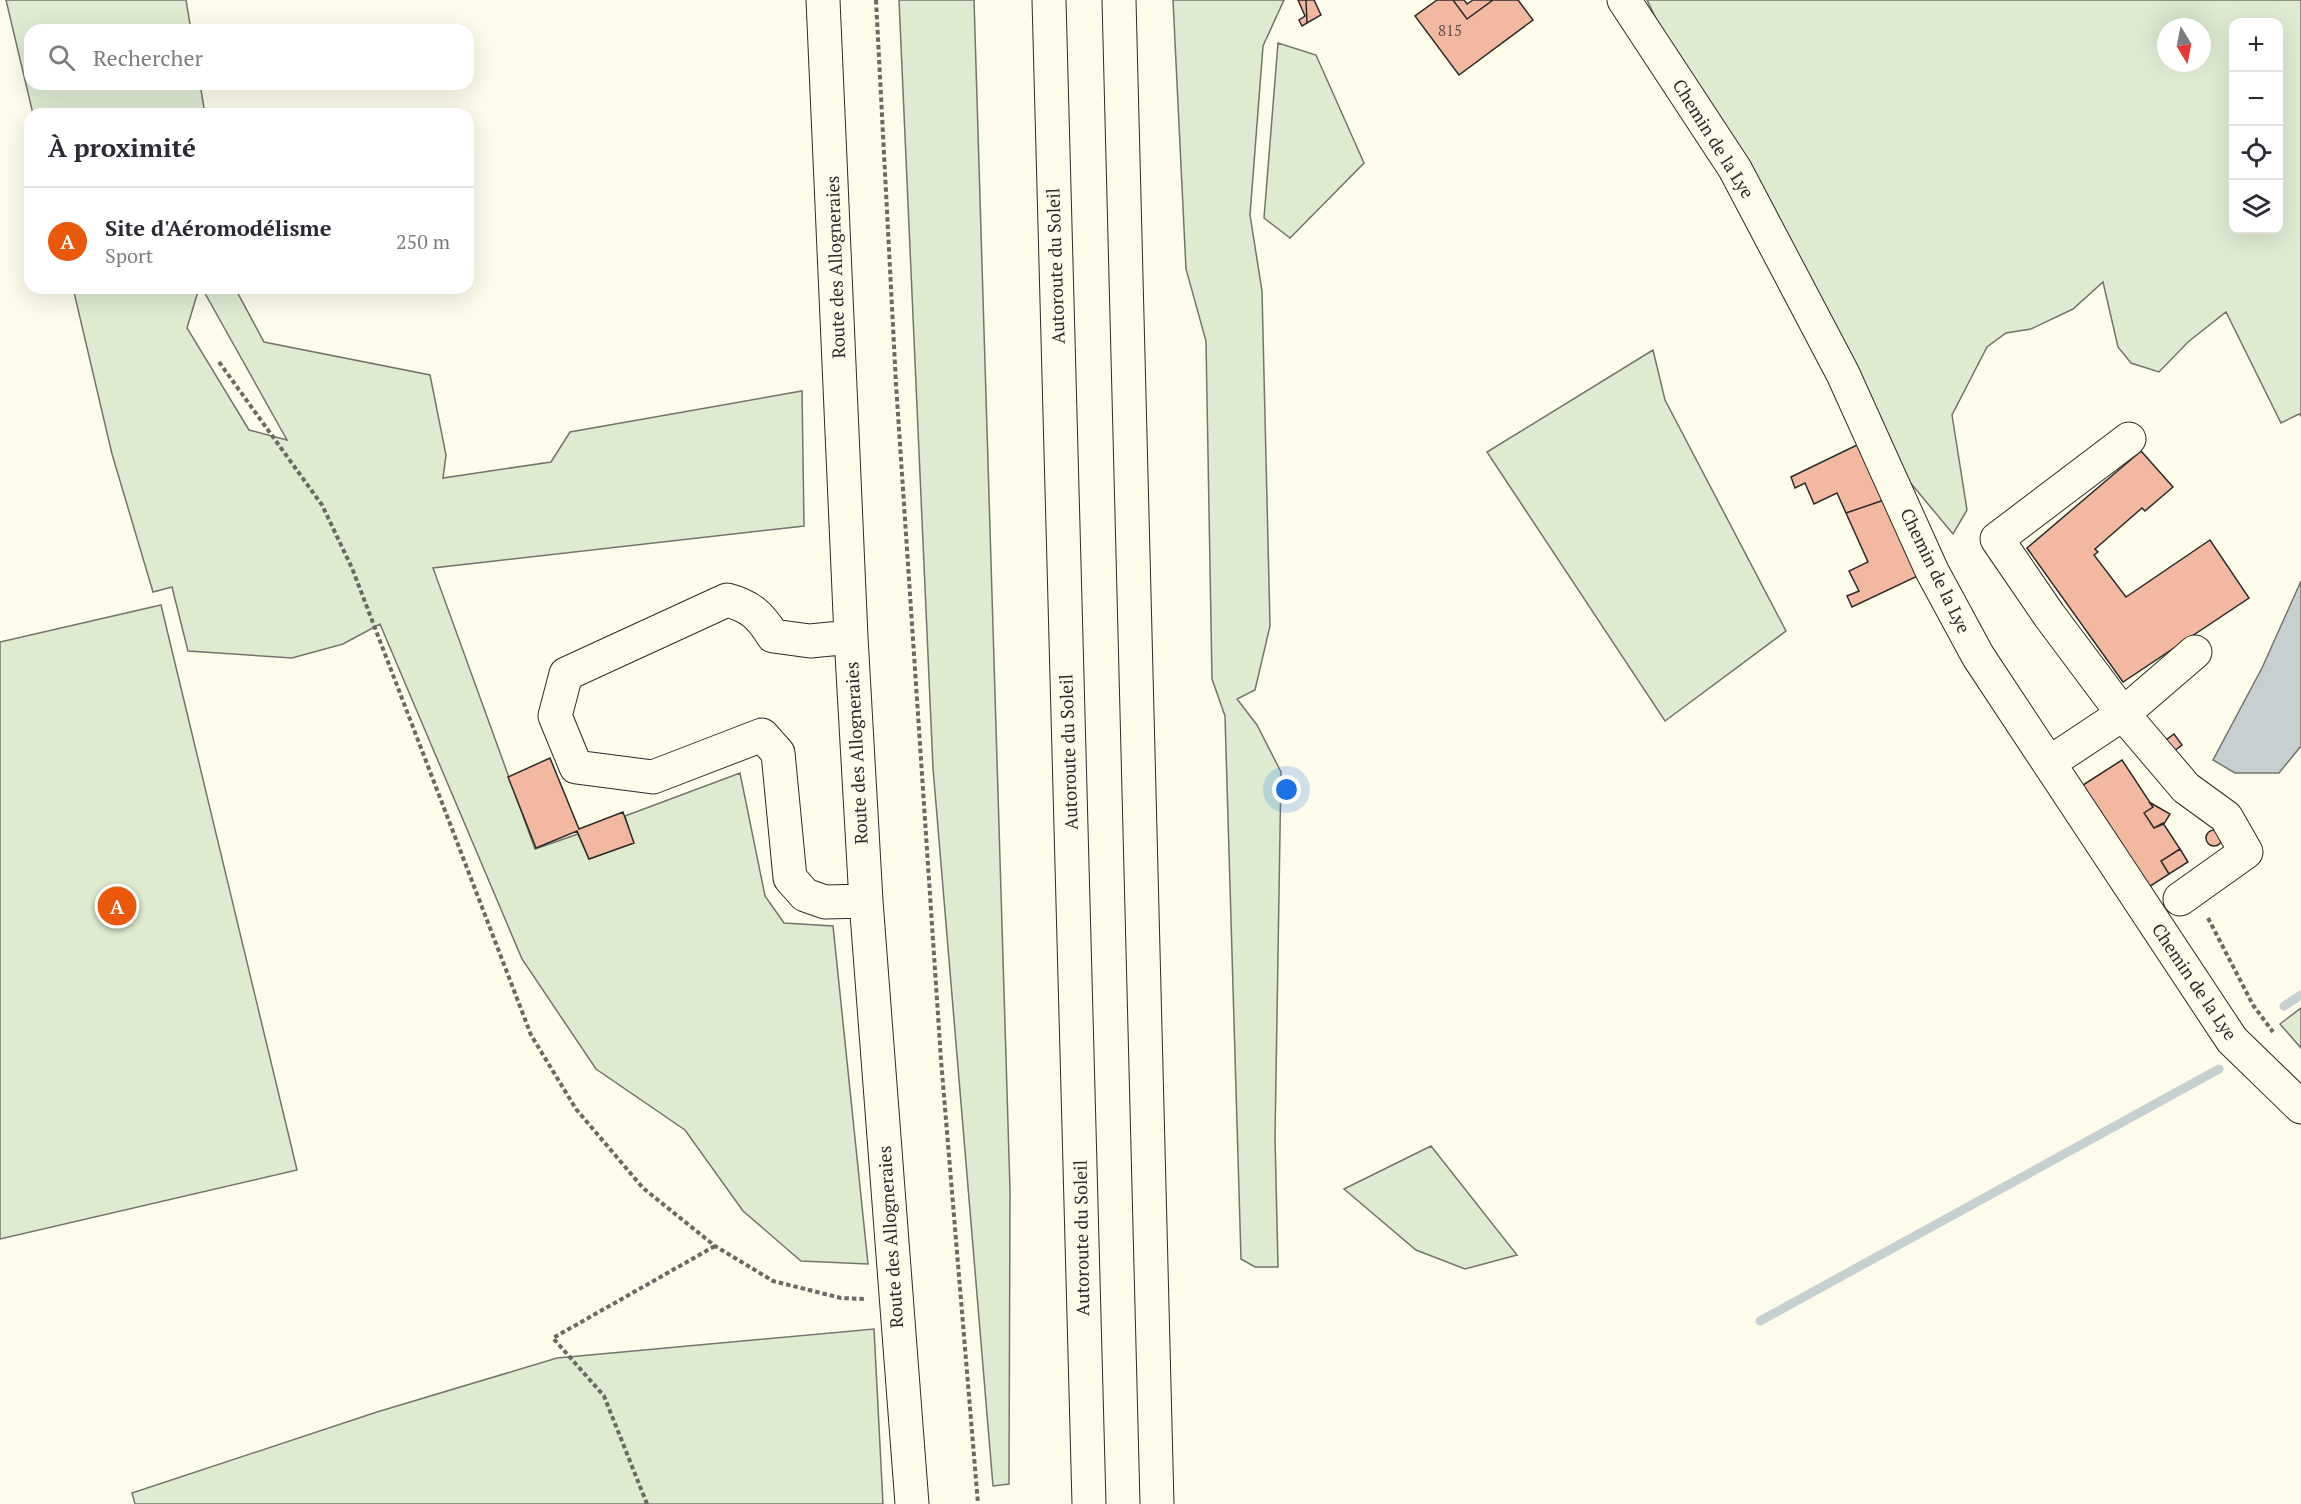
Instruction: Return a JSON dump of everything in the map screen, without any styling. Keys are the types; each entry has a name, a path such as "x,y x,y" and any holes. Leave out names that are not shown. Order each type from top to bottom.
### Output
{"main road":[{"name":"Route des Allogneraies","path":"823,0 850,637 866,901 912,1504"},
{"name":"Autoroute du Soleil","path":"1049,0 1089,1504"},
{"path":"1119,0 1157,1504"},
{"name":"Chemin de la Lye","path":"1624,0 1735,169 1843,374 1932,570 1978,656 2232,1040 2301,1107"},
{"path":"2129,439 1997,539 2049,615 2123,714 2186,788 2226,817 2246,852 2185,895"},
{"path":"850,637 810,641 773,636 761,616 746,605 727,600 566,674 555,716 576,767 653,777 762,735 778,753 790,878 805,895 825,902 866,901"},
{"path":"2049,763 2123,714 2195,652"}],"path":[{"path":"876,0 896,384 940,1048 978,1504"},
{"path":"219,362 322,505 352,568 531,1035 576,1109 643,1188 715,1246 773,1281 841,1298 896,1299"},
{"path":"2185,895 2213,925 2253,1005 2280,1041"},
{"path":"647,1504 604,1396 553,1338 715,1246"}],"green space":[{"path":"6,0 186,0 190,24 24,24 24,76"},
{"path":"899,0 974,0 1010,1190 1009,1484 993,1486 933,768"},
{"path":"1173,0 1284,0 1263,46 1250,215 1262,291 1270,626 1255,690 1237,699 1257,725 1281,772 1275,1137 1278,1267 1255,1267 1241,1259 1225,716 1212,679 1206,341 1186,269"},
{"path":"1647,0 2301,0 2301,416 2299,414 2281,423 2226,312 2188,342 2159,372 2131,363 2118,347 2103,282 2073,309 2031,329 2006,333 1987,347 1952,415 1967,510 1953,534 1909,481 1819,299 1667,41"},
{"path":"1278,43 1316,55 1364,163 1290,238 1264,218"},
{"path":"27,90 201,90 204,108 32,108"},
{"path":"74,294 197,294 187,328 249,430 287,440 205,294 238,294 264,342 430,375 446,455 443,478 551,462 570,432 802,391 804,526 433,568 535,849 578,834 589,859 633,843 625,816 740,773 765,896 784,923 833,926 868,1264 801,1261 743,1211 685,1130 596,1069 522,959 380,624 343,644 292,658 188,651 172,587 153,592 112,454"},
{"path":"1653,350 1665,400 1786,631 1665,721 1487,452"},
{"path":"161,605 297,1170 0,1239 0,642"},
{"path":"2301,1008 2301,1048 2280,1024"},
{"path":"1431,1146 1517,1255 1465,1269 1416,1250 1344,1189"},
{"path":"874,1329 883,1504 135,1504 132,1493 377,1412 557,1358"}],"shaded area":[{"path":"2301,581 2301,746 2279,773 2235,773 2213,760 2262,668"}],"building":[{"path":"1298,0 1306,0 1307,23 1302,26 1299,20 1305,16"},
{"path":"1306,0 1314,0 1321,15 1307,23"},
{"path":"1437,0 1453,0 1467,19 1493,0 1518,0 1533,20 1459,75 1415,16"},
{"path":"1453,0 1464,0 1467,4 1473,0 1493,0 1467,19"},
{"path":"1859,444 1887,499 1846,513 1837,493 1814,504 1805,483 1795,488 1791,477"},
{"path":"2141,451 2173,487 2145,511 2142,508 2095,549 2098,552 2094,555 2126,597 2210,540 2249,598 2123,682 2027,548"},
{"path":"1887,499 1924,573 1852,607 1847,596 1859,591 1849,571 1868,562 1846,513"},
{"path":"2174,734 2182,745 2174,751 2166,740"},
{"path":"550,758 579,829 623,812 634,843 589,859 577,831 536,848 508,777"},
{"path":"2122,760 2153,807 2144,813 2154,828 2163,823 2180,849 2161,861 2169,874 2149,887 2083,785"},
{"path":"2149,802 2170,814 2164,824 2154,828 2144,813 2153,807"},
{"path":"2214,830 2220,832 2222,838 2220,844 2214,846 2208,844 2206,838 2208,832"},
{"path":"2180,849 2188,862 2169,874 2161,861"}],"waterway":[{"path":"2284,1006 2301,995"},
{"path":"1760,1321 2219,1069"}],"place":[{"name":"Site d'Aéromodélisme","path":"117,906"}]}
